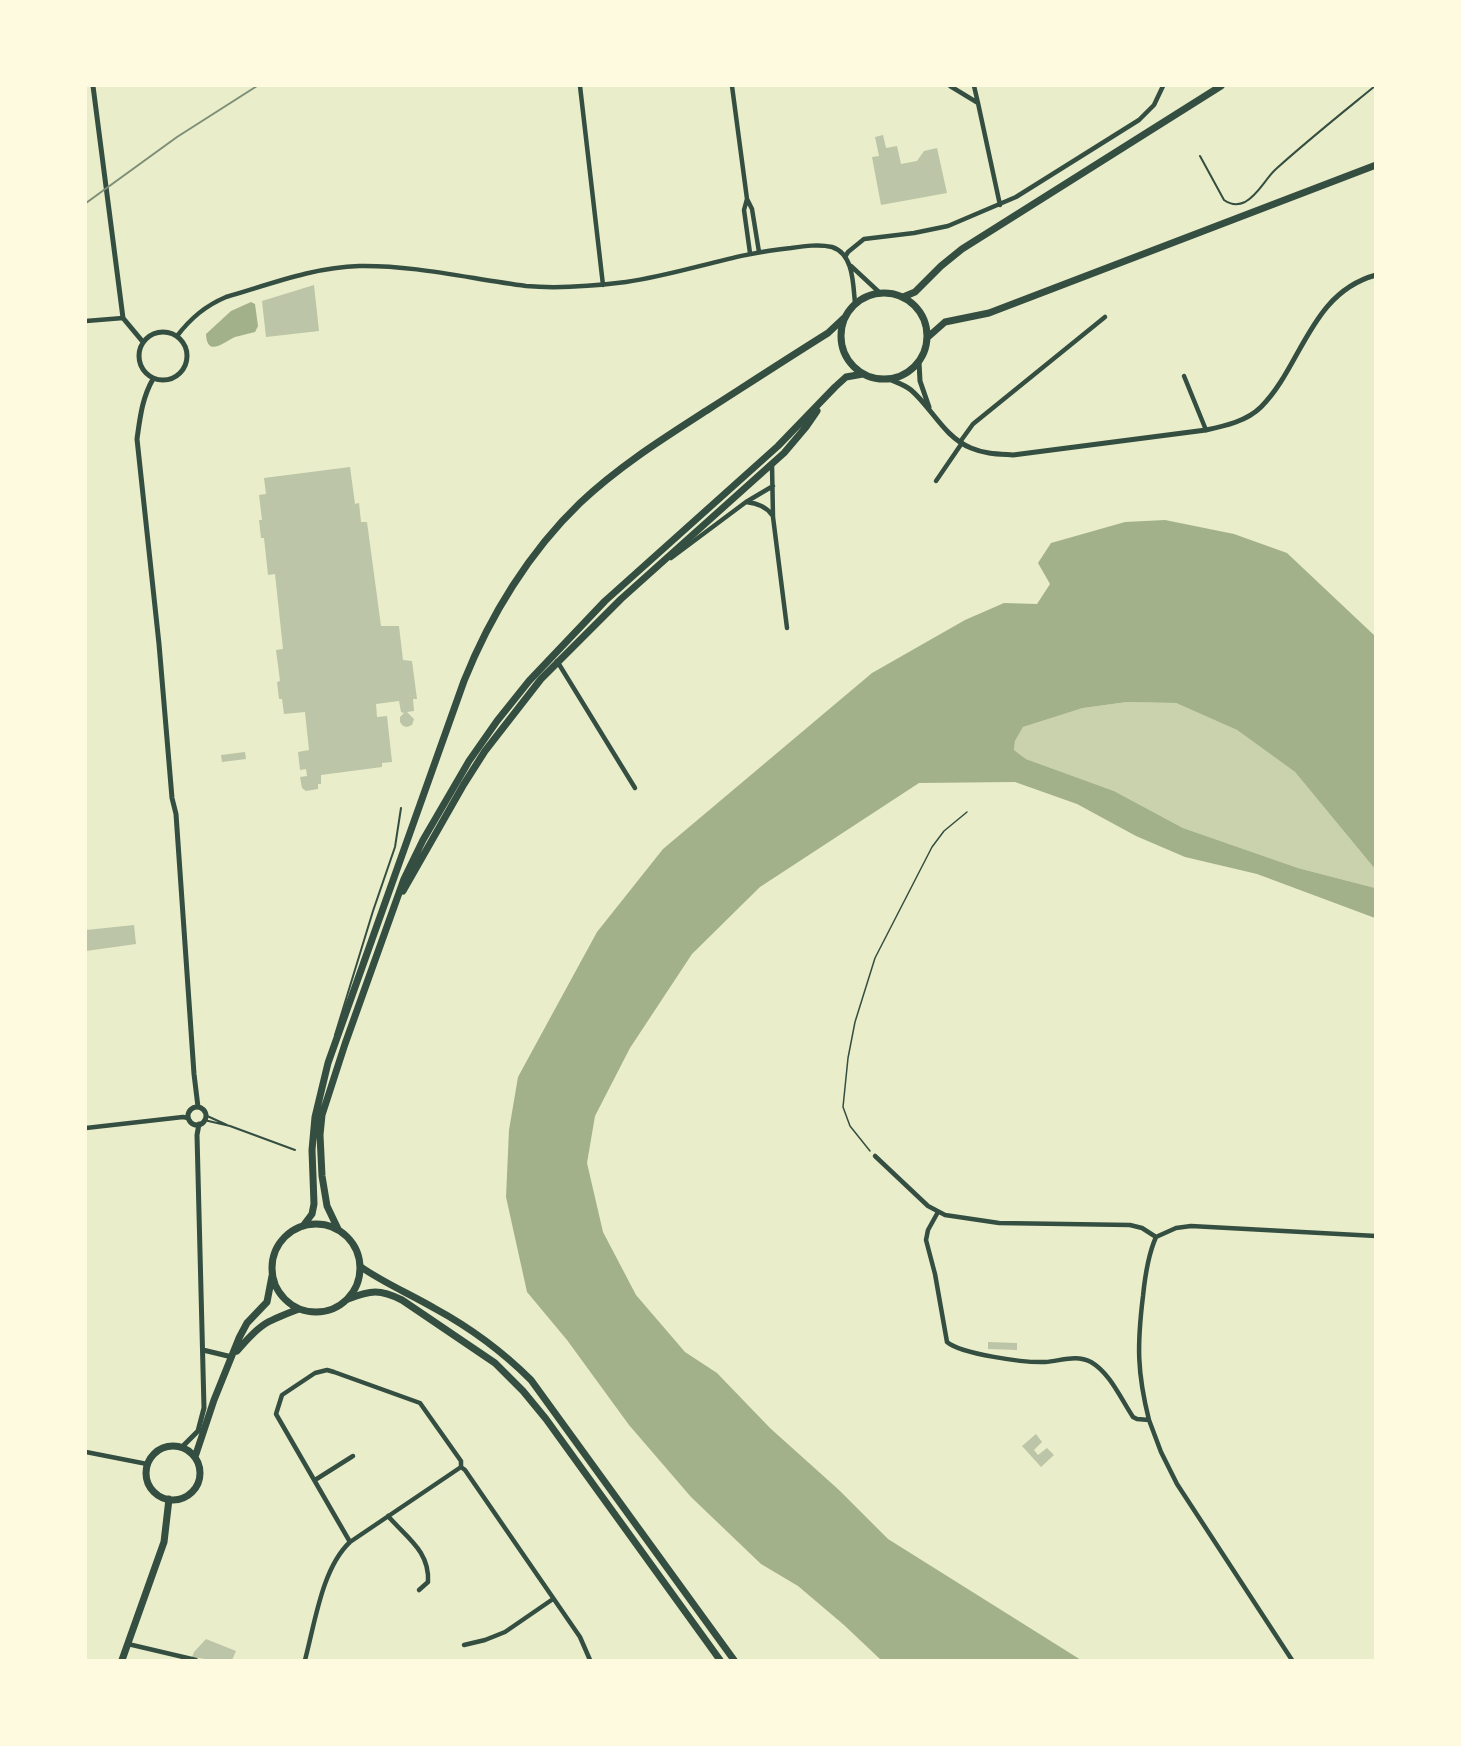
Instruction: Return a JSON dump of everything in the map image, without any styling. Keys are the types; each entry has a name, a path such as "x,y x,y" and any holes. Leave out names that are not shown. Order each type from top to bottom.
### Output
{"main road":[{"path":"903,297 915,292 940,266 962,249 1221,86"},
{"path":"928,337 945,322 989,313 1376,165"},
{"path":"303,1226 312,1214 314,1204 312,1150 315,1118 328,1063 474,656 489,626 539,550 580,504 615,473 652,445 828,333 844,318 855,303 867,296 880,293 892,293 903,297 916,307 925,321 928,337 925,350 919,362 906,374 890,379 876,379 863,374 850,364 842,350 840,334 844,318"},
{"path":"272,1273 281,1295 299,1309 312,1312 338,1307 355,1290 361,1268 359,1255 353,1243 338,1229 327,1206 322,1176 320,1135 322,1115 404,879 446,799 497,721 563,643 605,601 778,446 846,377 863,374"},
{"path":"392,909 485,751 541,679 644,579 784,453 806,427 828,394"},
{"path":"195,1457 214,1400 247,1323 267,1302 272,1261 276,1249 292,1231 303,1226 321,1224 338,1229"},
{"path":"361,1268 437,1309 515,1364 531,1380 734,1660"},
{"path":"348,1299 365,1292 376,1291 388,1293 402,1300 495,1363 523,1390 720,1660"},
{"path":"232,1358 257,1327 269,1319 299,1309"},
{"path":"166,1446 182,1447 195,1457 200,1472 198,1482 186,1496 169,1499 157,1494 148,1484 147,1464 158,1450 166,1446"},
{"path":"122,1660 164,1542 169,1499"}],"street":[{"path":"93,86 123,318 143,342"},
{"path":"580,86 603,285"},
{"path":"732,86 747,199 752,209 759,252"},
{"path":"950,86 978,103"},
{"path":"974,86 1000,205"},
{"path":"845,257 864,239 948,226 1016,197 1139,120 1154,105 1163,86"},
{"path":"747,199 744,210 750,254"},
{"path":"177,336 195,315 212,303 226,297 320,271 347,267 398,267 529,286 603,285 666,275 759,252 816,245 833,248 845,257 849,265 855,303"},
{"path":"849,265 880,293"},
{"path":"890,379 909,388 930,409 939,423 961,443 991,454 1013,455 1206,430 1229,425 1261,407 1278,385 1316,320 1335,299 1352,286 1376,275"},
{"path":"936,481 973,424 1105,316"},
{"path":"86,321 123,318"},
{"path":"159,332 168,332 177,336 187,351 184,369 177,376 168,380 153,379 140,365 138,356 143,342 150,335 159,332"},
{"path":"919,362 920,381 930,409"},
{"path":"1184,376 1206,430"},
{"path":"153,379 141,408 137,439 159,644 172,798 176,814 196,1107"},
{"path":"772,463 773,518 787,628"},
{"path":"644,579 746,502 773,486"},
{"path":"746,502 756,503 770,512 773,518"},
{"path":"557,662 635,788"},
{"path":"188,1118 189,1112 196,1107"},
{"path":"182,1447 198,1431 204,1408 197,1135 203,1120 203,1110 196,1107"},
{"path":"86,1128 183,1117 193,1123 203,1120"},
{"path":"875,1156 918,1197 938,1212 952,1217 999,1223 1130,1225 1142,1228 1156,1237"},
{"path":"938,1212 928,1230 926,1240 935,1274 947,1341 958,1349 1005,1358 1045,1362 1073,1358 1086,1360 1101,1370 1133,1416 1137,1419 1149,1420"},
{"path":"1292,1660 1177,1484 1161,1452 1149,1420 1140,1382 1138,1349 1145,1279 1156,1237 1176,1228 1191,1226 1376,1236"},
{"path":"202,1350 232,1358"},
{"path":"350,1542 276,1414 282,1395 315,1373 327,1370 420,1403 461,1461 461,1467 580,1637 590,1660"},
{"path":"86,1452 147,1464"},
{"path":"315,1480 353,1456"},
{"path":"304,1660 328,1572 341,1550 461,1467"},
{"path":"388,1516 415,1542 428,1567 428,1582 419,1590"},
{"path":"464,1645 505,1632 553,1599"},
{"path":"128,1644 196,1660"}],"lane":[{"path":"1200,156 1224,200 1229,204 1239,205 1254,195 1272,172 1302,145 1375,86"},
{"path":"322,1085 340,1013 395,847 401,808"},
{"path":"203,1120 230,1126 295,1150"}],"path":[{"path":"875,1156 850,1126 843,1107 848,1058 860,1005 875,958 932,847 944,831 967,812"}],"shaded area":[{"path":"251,302 255,304 258,326 255,332 235,337 221,345 213,347 209,345 206,334 231,311"},
{"path":"1165,520 1234,534 1287,553 1375,636 1375,869 1295,772 1237,730 1176,703 1127,702 1083,708 1023,727 1015,741 1014,750 1026,759 1114,791 1183,828 1298,868 1375,888 1375,918 1257,874 1185,857 1136,836 1077,804 1015,782 919,783 760,887 692,954 630,1048 595,1116 587,1163 603,1232 636,1295 685,1352 717,1373 770,1428 839,1490 888,1539 1081,1660 881,1660 798,1586 761,1564 691,1497 629,1425 567,1340 527,1292 506,1197 509,1130 518,1077 597,932 663,849 872,673 965,620 1004,603 1037,604 1050,584 1038,563 1051,543 1125,522"},
{"path":"1127,702 1176,703 1237,730 1295,772 1375,869 1375,888 1298,868 1183,828 1114,791 1026,759 1014,750 1015,741 1023,727 1083,708"}],"building":[{"path":"883,135 886,148 897,146 901,164 917,161 924,151 937,148 947,193 881,205 872,157 879,156 875,137"},
{"path":"314,285 319,331 266,337 262,301"},
{"path":"350,467 355,504 359,503 361,522 367,522 381,626 399,626 403,660 412,661 417,699 413,699 414,711 407,712 414,719 412,725 407,727 400,722 400,717 404,713 401,712 399,701 376,704 377,717 387,716 392,762 382,763 382,767 321,775 321,784 318,784 318,789 306,791 302,788 300,777 307,776 306,769 300,770 298,752 309,750 305,712 284,714 282,699 279,699 277,682 280,681 276,650 283,649 275,574 268,575 264,538 261,538 259,520 262,520 259,495 266,494 264,478"},
{"path":"245,752 246,759 222,762 221,755"},
{"path":"134,925 136,944 86,951 86,930"},
{"path":"988,1342 1017,1343 1017,1350 988,1349"},
{"path":"1036,1434 1042,1442 1034,1450 1038,1455 1047,1448 1054,1455 1041,1467 1022,1446"},
{"path":"206,1639 236,1651 232,1660 192,1657"}],"railway":[{"path":"86,203 177,137 257,86"}]}
